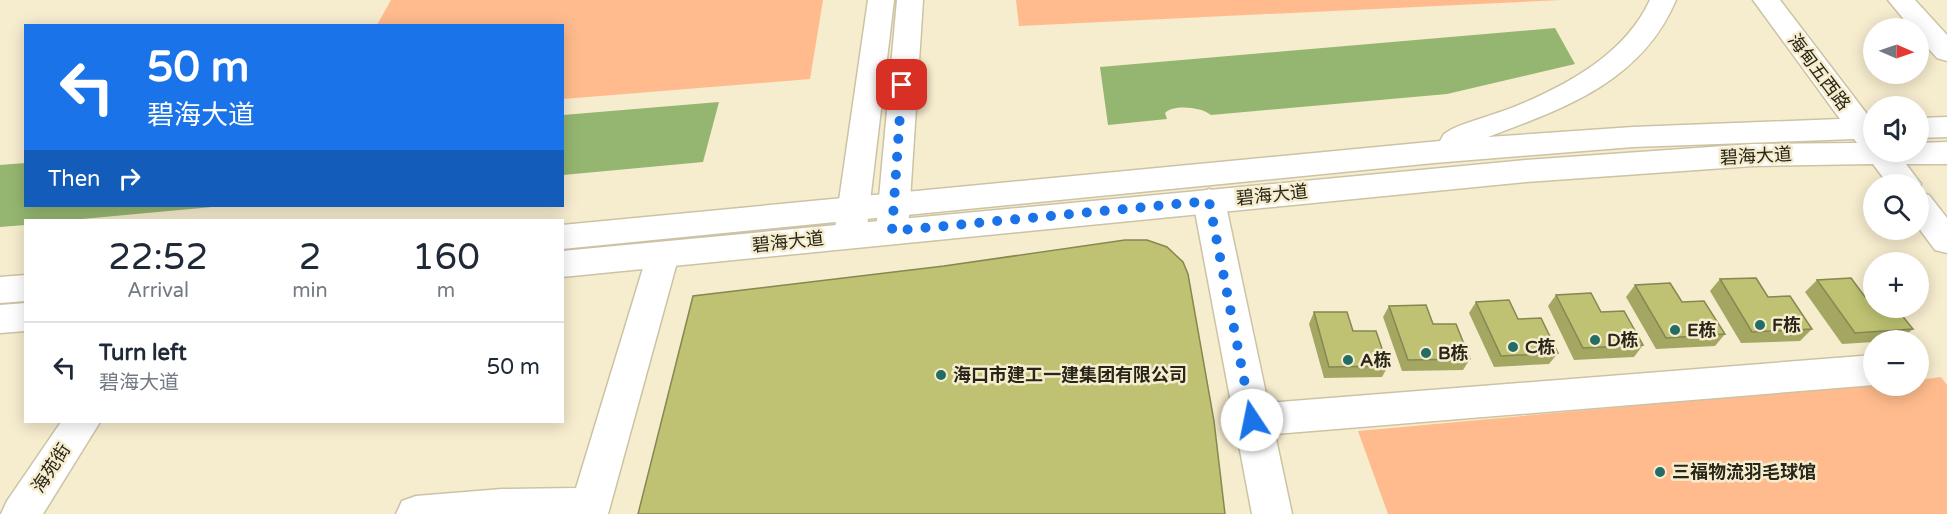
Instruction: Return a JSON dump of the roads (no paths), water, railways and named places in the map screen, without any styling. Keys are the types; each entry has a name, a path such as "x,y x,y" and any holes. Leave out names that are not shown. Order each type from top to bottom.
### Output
{"main road":[{"path":"852,222 880,0"},
{"path":"893,217 910,0"},
{"path":"1436,152 1463,136 1551,102 1602,72 1626,54 1645,34 1660,10 1663,0"},
{"name":"海甸五西路","path":"1766,0 1863,127"},
{"path":"1901,0 1947,52"},
{"path":"1929,128 1947,128"},
{"name":"碧海大道","path":"564,264 663,255 852,222 1436,152 1633,137 1863,141"},
{"name":"碧海大道","path":"893,217 1209,201 1444,178 1644,162 1785,154 1863,143"},
{"name":"碧海大道","path":"1929,150 1947,153"},
{"path":"1209,201 1272,514"},
{"path":"1929,217 1947,241"},
{"name":"碧海大道","path":"564,237 852,222"},
{"path":"416,514 502,507 590,510 663,255"},
{"path":"0,290 24,288"},
{"path":"0,319 24,316"},
{"path":"1252,420 1863,371"},
{"name":"海苑街","path":"21,514 80,423"},
{"name":"海苑街","path":"47,514 105,423"}],"place":[{"name":"F栋","path":"1760,325"},
{"name":"E栋","path":"1675,330"},
{"name":"D栋","path":"1595,340"},
{"name":"C栋","path":"1513,347"},
{"name":"B栋","path":"1426,353"},
{"name":"A栋","path":"1348,360"},
{"name":"海口市建工一建集团有限公司","path":"941,375"},
{"name":"三福物流羽毛球馆","path":"1660,472"}]}
